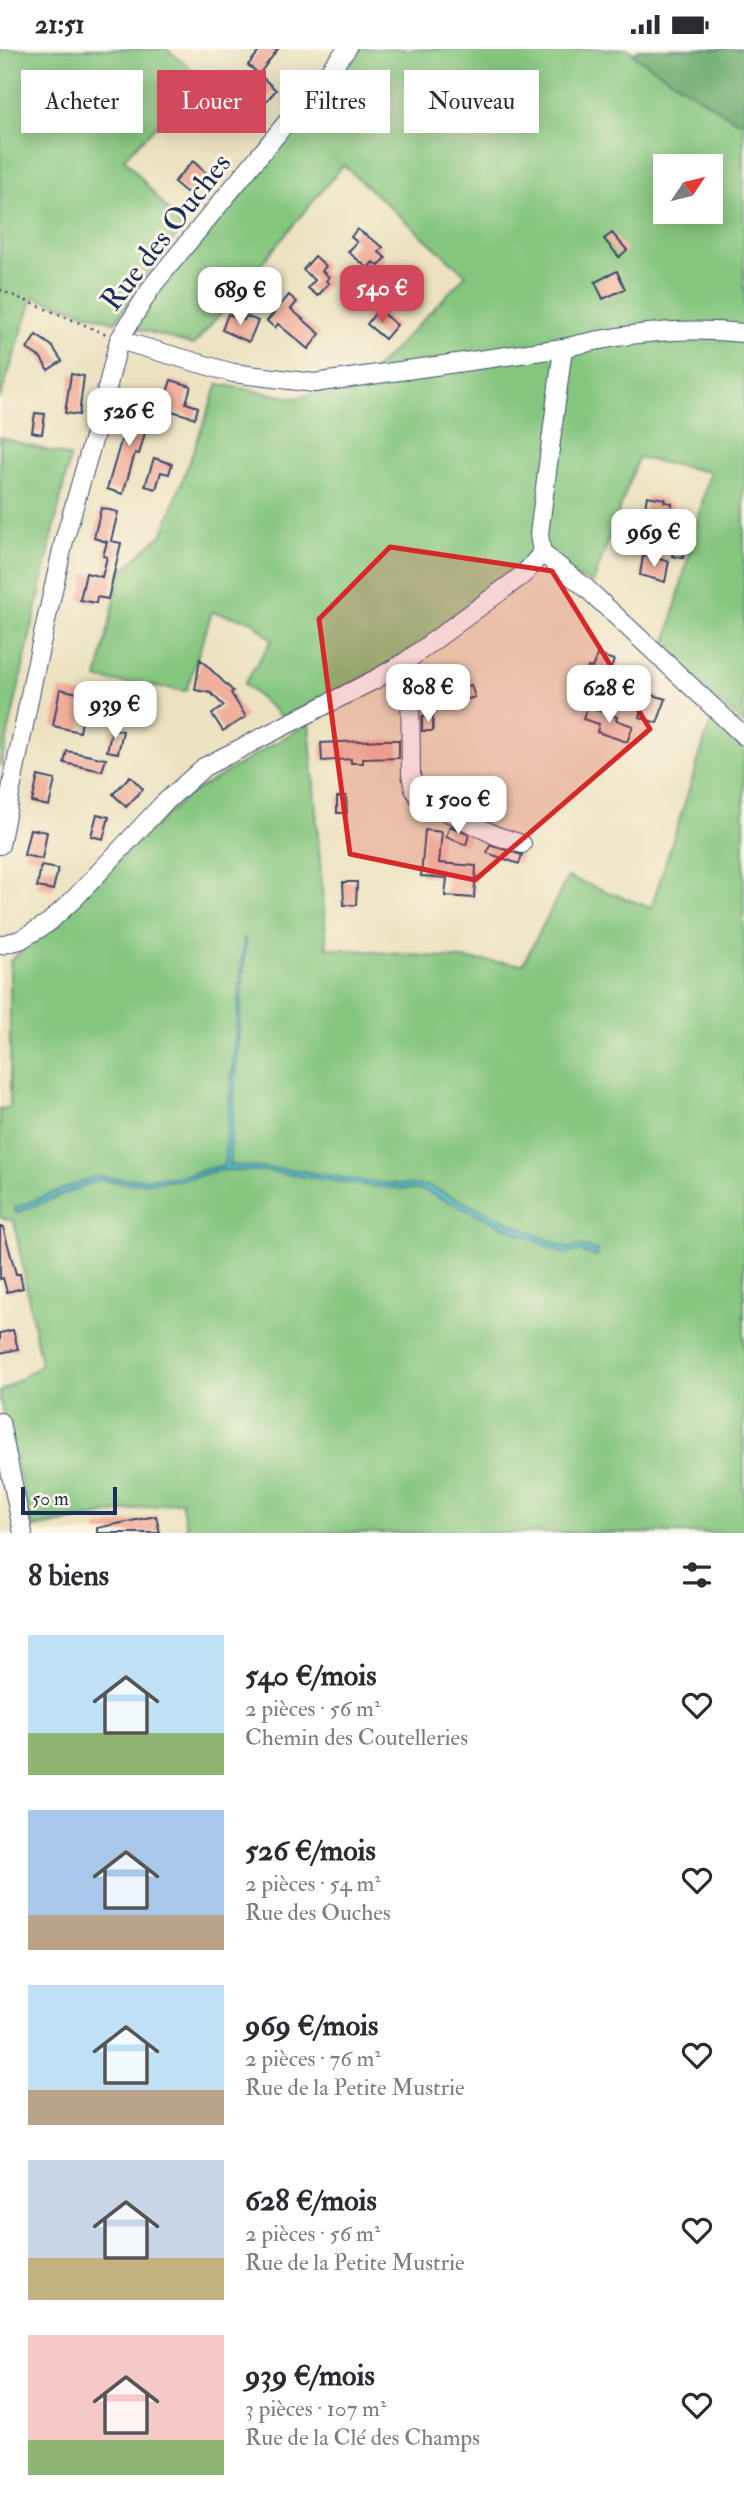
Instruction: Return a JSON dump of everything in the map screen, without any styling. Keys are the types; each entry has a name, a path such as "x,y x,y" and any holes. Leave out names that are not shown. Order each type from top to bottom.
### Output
{"street":[{"name":"Rue des Ouches","path":"0,845 61,555 118,339 153,285 347,49"},
{"path":"118,339 233,373 314,383 563,348 593,340 653,331 744,333"},
{"path":"563,348 539,534 542,553 585,587 744,736"},
{"path":"0,945 20,940 48,923 162,805 204,767 376,680 405,662 524,574 542,553"},
{"path":"405,662 410,677 411,774 414,789 420,799 497,836 522,843"},
{"path":"0,1422 23,1533"}],"path":[{"path":"0,290 118,339"}],"highlighted area":[{"path":"390,547 552,571 650,729 475,880 350,854 319,619"}],"green space":[{"path":"0,49 166,49 193,70 157,70 157,125 124,158 182,227 115,322 33,297 0,399"},
{"path":"355,49 628,49 744,119 744,725 664,651 710,472 638,458 593,583 535,561 411,654 282,717 244,684 272,640 252,621 212,612 186,691 97,679 121,572 163,533 218,384 294,398 360,385 466,275 343,165 194,345 132,327 288,133 390,133 390,70 338,70"},
{"path":"639,49 744,49 744,122 735,120 633,55"},
{"path":"0,437 70,457 1,766 0,766"},
{"path":"711,721 744,750 744,1533 188,1533 181,1501 33,1528 0,1401 0,1392 41,1365 14,1221 0,1217 0,1109 10,1107 10,961 188,795 309,723 327,948 523,964 568,877 651,908"}],"water":[{"path":"244,938 229,1165 295,1170 368,1182 429,1186 568,1249 576,1246 598,1250 597,1256 577,1251 565,1254 423,1190 368,1186 266,1171 220,1170 182,1180 130,1183 98,1180 16,1213 15,1208 96,1176 123,1179 177,1177 224,1165"}],"building":[{"path":"261,49 278,49 262,70 254,70 248,65"},
{"path":"266,81 276,90 266,101"},
{"path":"193,161 206,173 187,193 174,182"},
{"path":"357,229 383,247 379,252 386,258 379,266 373,262 368,268 348,252 357,242 351,237"},
{"path":"612,233 627,250 619,257 604,239"},
{"path":"315,256 326,266 322,271 329,277 326,281 329,283 318,296 308,288 315,280 303,270"},
{"path":"617,271 625,289 603,299 595,282"},
{"path":"289,295 297,302 291,309 320,334 308,349 278,324 275,328 267,321"},
{"path":"378,310 397,325 385,339 367,324"},
{"path":"228,314 244,320 246,316 258,321 249,342 222,330"},
{"path":"36,335 52,346 62,361 48,370 41,358 27,349"},
{"path":"71,374 84,376 79,415 65,413"},
{"path":"171,380 191,386 186,403 198,407 195,418 162,408"},
{"path":"131,407 151,412 139,454 135,453 123,494 107,489"},
{"path":"35,413 45,414 42,434 32,432"},
{"path":"154,458 172,464 169,474 161,472 156,489 145,486"},
{"path":"647,496 672,503 671,514 665,513 663,524 643,521"},
{"path":"101,508 118,512 111,541 121,543 108,599 97,597 96,603 80,600 86,573 102,577 107,557 103,556 107,542 94,538"},
{"path":"676,541 687,543 683,558 672,556"},
{"path":"643,556 669,561 665,582 640,575"},
{"path":"597,655 614,660 608,676 612,678 609,687 596,695 570,685 574,674 585,677 588,667 592,668"},
{"path":"200,659 233,691 231,693 246,717 223,731 212,714 224,706 211,693 195,690"},
{"path":"448,678 452,690 471,685 475,697 445,706 438,681"},
{"path":"60,689 82,694 79,710 84,711 80,732 53,726"},
{"path":"646,693 666,699 657,723 640,717"},
{"path":"587,707 617,717 616,720 633,726 627,742 597,732 599,724 583,719"},
{"path":"433,716 433,731 422,731 422,717"},
{"path":"112,729 123,731 118,753 107,751"},
{"path":"399,740 399,758 363,759 363,763 351,763 351,759 322,761 321,743"},
{"path":"67,751 106,759 102,771 64,763"},
{"path":"38,776 55,780 49,806 32,802"},
{"path":"130,776 143,789 126,807 113,794"},
{"path":"346,796 347,813 337,813 337,797"},
{"path":"97,814 109,817 103,839 91,836"},
{"path":"450,826 469,835 466,845 446,837"},
{"path":"30,829 47,832 42,859 24,855"},
{"path":"425,830 442,832 439,863 476,866 474,898 445,896 447,878 421,876"},
{"path":"490,845 522,855 519,864 487,853"},
{"path":"41,866 58,869 53,890 37,887"},
{"path":"343,882 357,882 356,905 344,905"},
{"path":"0,1227 3,1227 16,1274 20,1274 23,1288 7,1292 3,1278 0,1279"},
{"path":"13,1330 18,1349 0,1353 0,1333"},
{"path":"156,1516 160,1533 97,1533 97,1528"}]}
